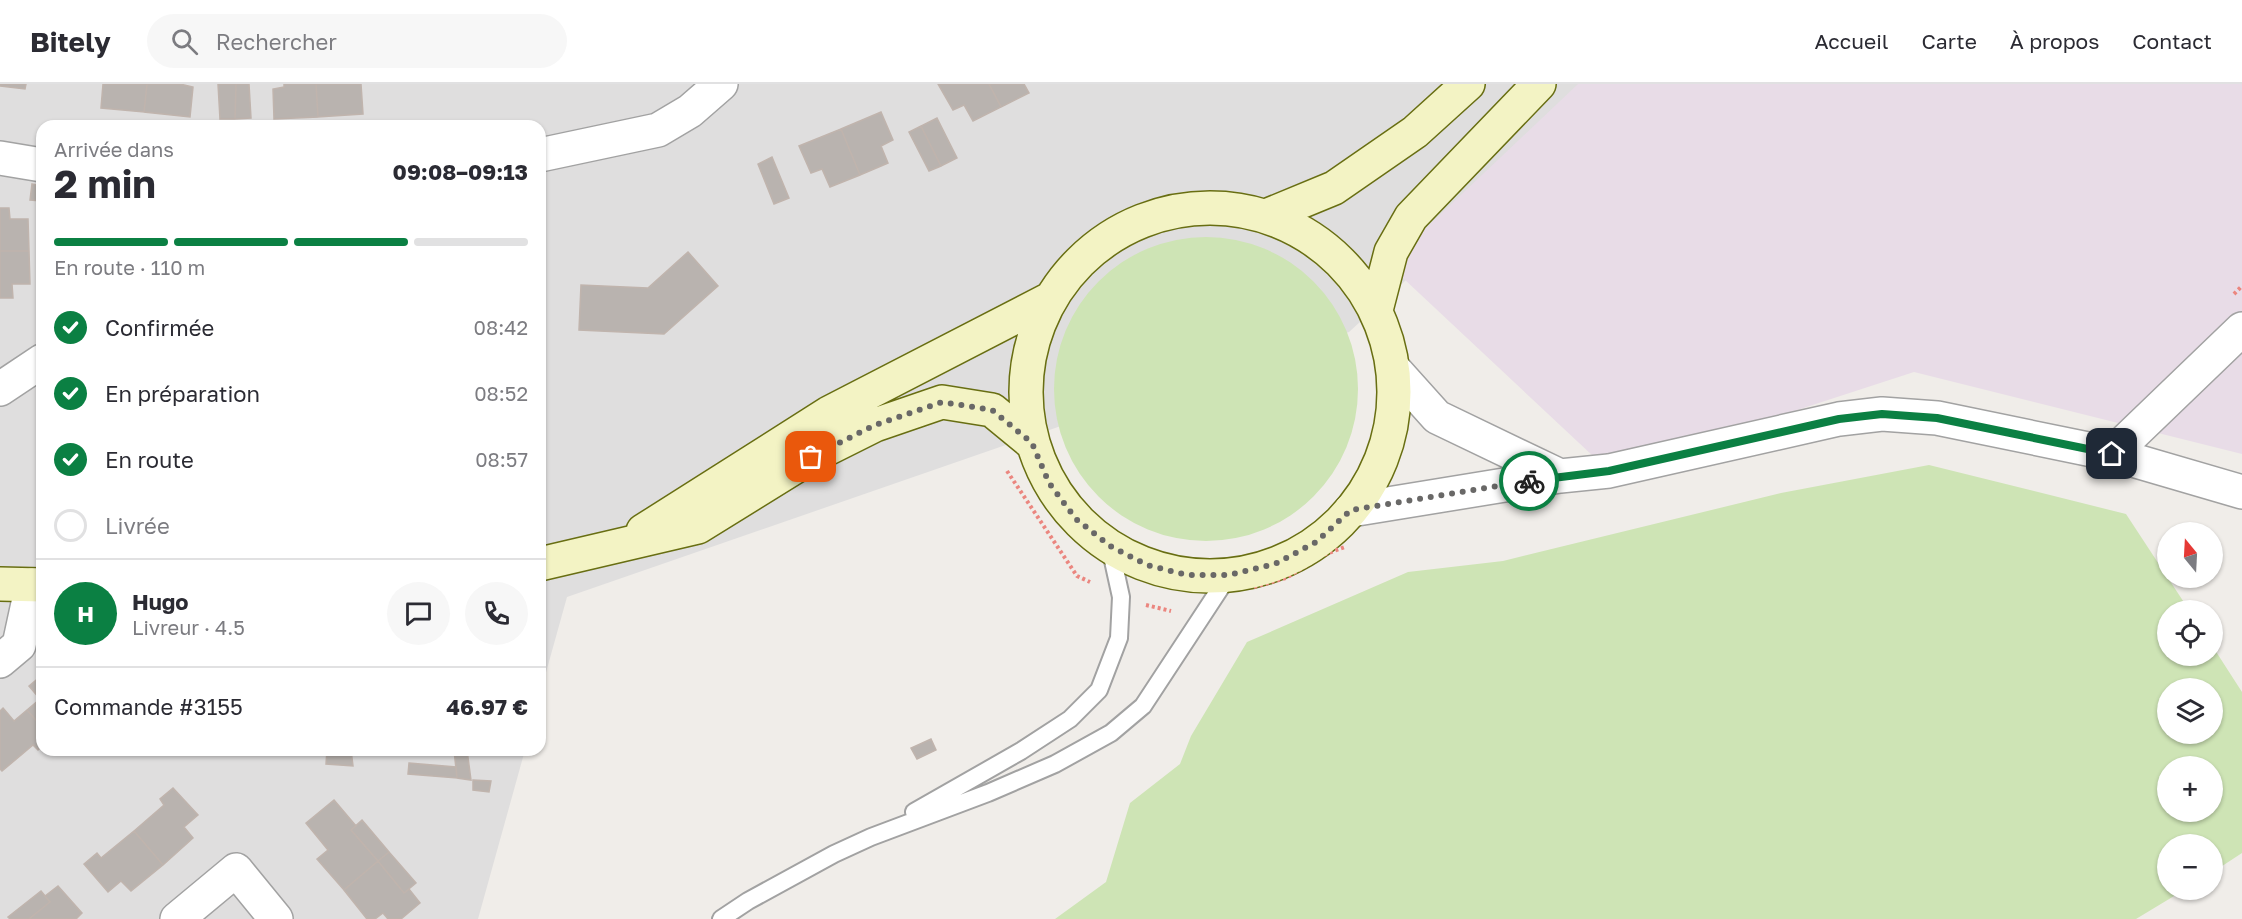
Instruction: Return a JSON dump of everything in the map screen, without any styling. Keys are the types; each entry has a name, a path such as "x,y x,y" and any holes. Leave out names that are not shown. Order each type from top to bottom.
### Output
{"main road":[{"path":"1266,216 1334,188 1415,132 1468,84"},
{"path":"1376,310 1391,252 1411,217 1539,84"},
{"path":"1217,207 1266,216 1310,237 1341,263 1348,269 1376,310 1393,368 1394,406 1387,443 1372,478 1351,510 1316,542 1275,564 1229,575 1187,575 1147,565 1110,546 1076,519 1049,483 1032,443 1025,394 1031,345 1050,299 1081,259 1121,230 1167,212 1217,207"},
{"path":"621,545 829,413 1050,299"},
{"path":"546,563 698,527 811,457 875,425 942,402 992,410 1032,443"},
{"path":"0,584 36,585"}],"street":[{"path":"546,154 658,130 690,111 721,84"},
{"path":"0,158 36,164"},
{"path":"2112,454 2242,329"},
{"path":"0,389 36,366"},
{"path":"1393,368 1437,417 1560,476"},
{"path":"1351,510 1560,476 1609,471 1839,419 1882,414 1937,418 2112,454 2242,492"},
{"path":"0,661 19,645 36,588"},
{"path":"177,919 236,870 276,919"}],"lane":[{"path":"871,837 1021,751 1070,719 1099,690 1119,638 1121,597 1110,546"},
{"path":"721,919 748,901 834,854 1055,764 1111,733 1143,706 1229,575"}],"shaded area":[{"path":"0,84 1625,84 1349,332 1058,427 567,597 546,672 546,120 36,120 36,756 523,756 478,919 0,919"},
{"path":"1578,84 2242,84 2242,454 1914,372 1609,471 1388,264"}],"green space":[{"path":"1206,237 1236,240 1264,248 1291,262 1314,281 1333,304 1347,331 1355,359 1358,389 1355,419 1347,447 1333,474 1314,497 1291,516 1264,530 1236,538 1206,541 1176,538 1148,530 1121,516 1098,497 1079,474 1065,447 1057,419 1054,389 1057,359 1065,331 1079,304 1098,281 1121,262 1148,248 1176,240"},
{"path":"1929,465 2126,514 2157,561 2157,588 2175,588 2182,600 2157,600 2157,666 2223,666 2223,663 2242,692 2242,853 2223,865 2223,834 2157,834 2157,900 2167,900 2136,919 1055,919 1106,882 1130,803 1180,764 1191,736 1247,642 1408,572 1503,561 1781,493"}],"building":[{"path":"0,84 26,84 25,89 0,86"},
{"path":"103,84 147,84 144,112 101,108"},
{"path":"147,84 180,84 193,87 190,117 144,112"},
{"path":"218,84 236,84 235,119 220,119"},
{"path":"236,84 249,84 251,118 235,119"},
{"path":"284,84 316,84 318,117 274,119 273,89 284,87"},
{"path":"316,84 361,84 363,114 318,117"},
{"path":"938,84 989,84 1001,107 973,121 964,105 953,110"},
{"path":"989,84 1024,84 1029,93 1001,107"},
{"path":"881,112 893,140 881,146 888,163 860,175 841,129"},
{"path":"937,118 957,158 941,166 921,126"},
{"path":"921,126 941,166 929,171 909,132"},
{"path":"841,129 860,175 830,187 822,169 811,173 799,146"},
{"path":"772,157 789,198 774,204 758,164"},
{"path":"32,184 36,185 36,200 30,200"},
{"path":"0,208 9,208 10,219 28,219 29,251 0,251"},
{"path":"0,251 29,251 30,284 12,284 13,298 0,298"},
{"path":"688,252 718,286 664,334 579,330 581,285 648,288"},
{"path":"36,680 36,694 29,686"},
{"path":"36,702 36,720 27,710"},
{"path":"3,708 14,721 27,710 36,720 36,748 33,745 2,771 0,769 0,711"},
{"path":"931,739 936,750 917,759 911,748"},
{"path":"327,756 352,756 353,766 326,764"},
{"path":"455,756 468,756 471,780 457,778"},
{"path":"409,763 456,767 457,778 408,774"},
{"path":"473,780 491,781 489,792 473,790"},
{"path":"173,788 198,815 184,827 193,838 163,865 134,831 164,805 160,799"},
{"path":"334,800 356,826 351,830 378,861 344,890 317,859 328,850 306,823"},
{"path":"362,820 389,852 378,861 351,830"},
{"path":"134,831 163,865 131,891 121,881 108,892 84,864 97,853 101,858"},
{"path":"389,852 416,883 404,893 378,861"},
{"path":"378,861 404,893 409,889 420,903 401,919 388,919 383,913 375,919 367,919 344,890"},
{"path":"58,886 82,913 76,919 29,919 50,902 45,896"},
{"path":"41,891 50,902 29,919 10,919 8,917"}],"way so far":[{"path":"811,457 875,425 942,402 992,410 1032,443 1049,483 1076,519 1110,546 1147,565 1187,575 1229,575 1275,564 1316,542 1351,510 1529,481"}],"route":[{"path":"1529,481 1609,471 1839,419 1882,414 1937,418 2112,454"}]}
